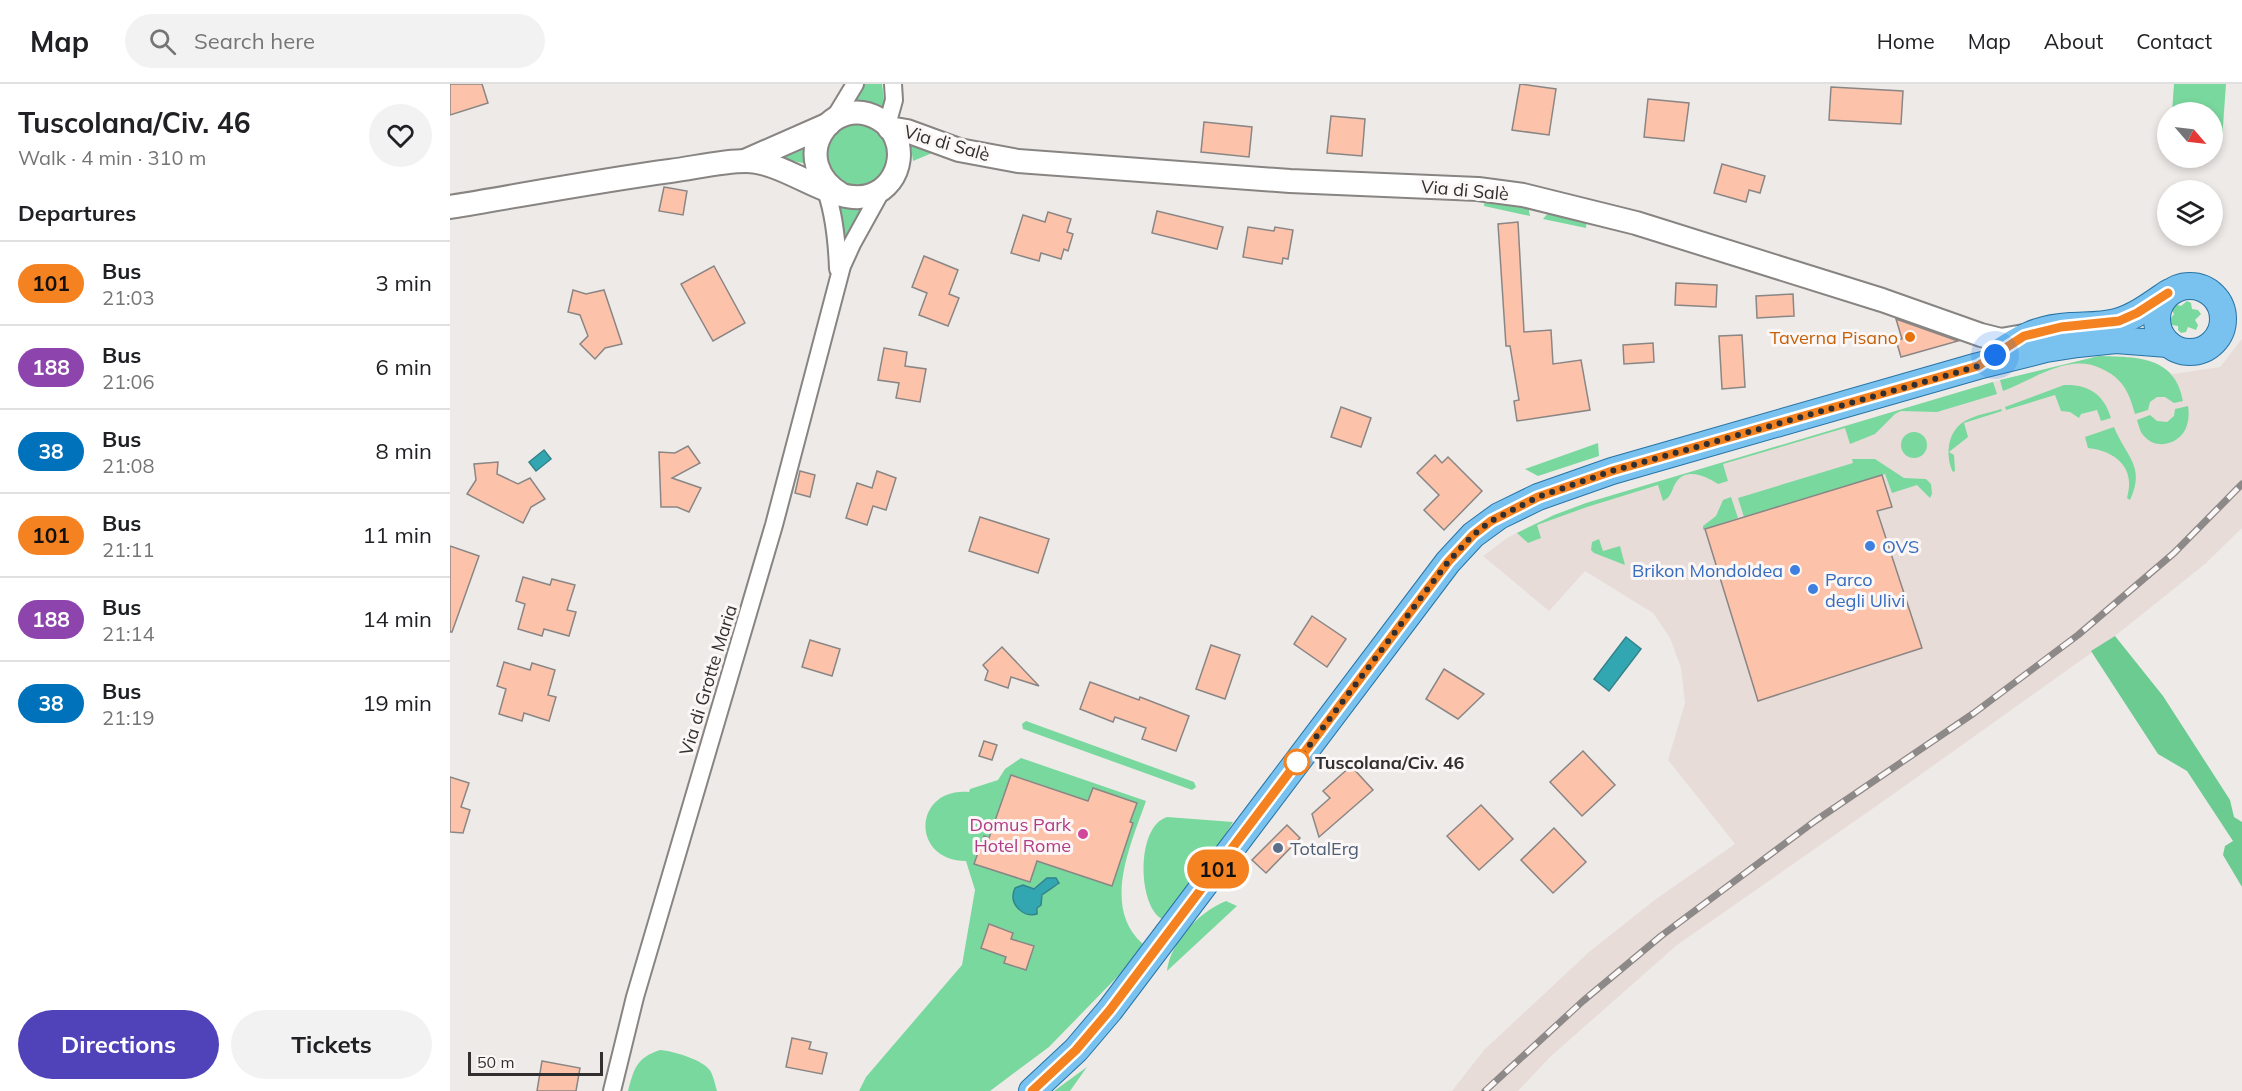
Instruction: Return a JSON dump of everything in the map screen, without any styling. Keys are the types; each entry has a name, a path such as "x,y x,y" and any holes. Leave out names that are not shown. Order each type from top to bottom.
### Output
{"main road":[{"path":"450,207 745,161 783,169 856,198 870,195 883,188 892,179 898,166 899,153 895,128 867,114 853,113 840,116 830,123 745,161"},
{"path":"829,187 815,163 815,148 820,134 830,123"},
{"name":"Via di Salè","path":"895,128 959,150 1018,161 1309,182 1478,189 1523,195 1636,223 1882,300 1981,335 2001,340 2024,336"},
{"path":"1032,1091 1076,1050 1110,1010 1448,562 1482,528 1498,516 1532,500 1612,471 1978,366 2078,344 2116,340 2168,344 2178,350 2200,351 2231,330 2224,324 2223,314 2215,296 2198,286 2187,285 2177,288 2137,313 2119,321 2061,327 2024,336 1978,366"},
{"path":"2168,293 2158,309 2157,319 2158,328 2168,344"},
{"path":"2215,296 2242,298"}],"street":[{"path":"830,123 855,84"},
{"path":"893,92 895,128"},
{"name":"Via di Grotte Maria","path":"829,187 838,279"},
{"name":"Via di Grotte Maria","path":"612,1091 638,986 774,525 838,279 852,244 883,188"}],"shaded area":[{"path":"2242,339 2242,528 2205,564 2115,636 1677,945 1550,1057 1518,1091 1452,1091 1484,1050 1589,952 1656,899 1735,844 1668,760 1685,703 1681,668 1670,638 1653,613 1585,571 1549,611 1483,556 1507,538 1530,526 1586,503 1993,382 2099,356 2148,360 2173,374 2220,367"}],"green space":[{"path":"860,84 882,84 885,109 865,102 850,104"},
{"path":"2174,84 2226,84 2223,126 2223,102 2173,102"},
{"path":"857,123 875,129 883,137 889,155 883,173 875,181 857,187 839,181 831,173 825,155 831,137 839,129"},
{"path":"910,140 937,151 913,161"},
{"path":"805,146 807,164 775,157"},
{"path":"1485,198 1528,206 1530,216 1484,206"},
{"path":"835,203 866,207 847,241"},
{"path":"1550,211 1587,219 1586,228 1543,219"},
{"path":"2187,301 2191,303 2192,309 2198,310 2201,314 2195,320 2198,325 2196,330 2188,327 2186,332 2181,333 2178,326 2172,325 2169,321 2174,314 2171,309 2174,304 2181,306"},
{"path":"2099,356 2140,359 2163,367 2179,386 2183,401 2174,403 2165,397 2157,397 2150,402 2148,410 2135,414 2127,392 2120,381 2108,372 2088,364 2063,366 2003,391 2000,380"},
{"path":"1993,382 1997,394 1937,412 1901,411 1875,434 1850,444 1845,428 1723,464 1728,481 1718,484 1703,476 1686,475 1677,481 1670,495 1663,501 1658,485 1537,525 1541,538 1528,543 1517,533 1586,503"},
{"path":"2064,385 2080,386 2094,392 2104,403 2111,418 2101,421 2097,410 2081,414 2079,418 2070,412 2061,411 2055,395 2006,410 2005,407"},
{"path":"2188,406 2187,425 2175,440 2156,444 2142,434 2137,420 2150,415 2157,421 2167,422 2174,416 2175,409"},
{"path":"2001,409 2002,411 1964,423 1968,437 1949,452 1949,444 1954,431 1959,425 1969,419"},
{"path":"2114,427 2135,470 2136,478 2130,500 2127,498 2129,478 2121,463 2107,453 2088,448 2085,437"},
{"path":"1914,432 1923,436 1927,445 1923,454 1914,458 1905,454 1901,445 1905,436"},
{"path":"1598,443 1599,456 1538,476 1525,469"},
{"path":"1949,452 1954,455 1955,471 1953,472"},
{"path":"1852,459 1875,459 1904,478 1926,479 1931,484 1932,494 1930,498 1917,485 1892,493 1885,474 1744,517 1738,498 1853,463"},
{"path":"1731,497 1738,518 1703,530 1703,526 1716,516 1723,500"},
{"path":"1599,539 1603,551 1620,546 1625,565 1591,550 1592,542"},
{"path":"2115,636 2163,696 2230,800 2234,817 2242,822 2242,887 2223,855 2225,846 2233,841 2187,771 2158,754 2091,651"},
{"path":"1026,721 1194,782 1196,787 1192,790 1023,729 1022,724"},
{"path":"1021,758 1146,801 1127,856 1122,894 1124,913 1130,929 1143,944 1121,973 1049,1047 990,1091 859,1091 866,1077 962,965 975,890 966,861 948,858 935,850 928,838 926,825 929,812 937,801 950,794 969,792 970,789 998,780 1005,769","holes":["1011,775 1077,797 1086,807 1093,788 1137,803 1130,822 1133,823 1112,886 995,820","984,836 1039,855 1030,882 975,864","1047,878 1059,881 1058,885 1044,892 1037,908 1038,911 1029,915 1020,911 1023,885 1034,889","989,924 1013,932 1005,956 981,948","1012,939 1034,946 1025,970 1004,963"]},
{"path":"1167,817 1233,822 1217,848 1165,919 1162,919 1154,912 1148,899 1144,867 1149,835 1157,824"},
{"path":"1226,901 1237,906 1167,971 1174,949 1188,929 1206,912"},
{"path":"660,1050 696,1060 708,1068 717,1091 628,1091 637,1065 652,1053"},
{"path":"1087,1067 1070,1091 1054,1091"}],"water":[{"path":"544,450 551,459 536,471 529,462"},
{"path":"1626,637 1641,649 1609,691 1594,679"},
{"path":"1047,878 1056,878 1059,883 1042,895 1037,914 1026,914 1018,908 1013,899 1015,888 1023,885 1034,889"}],"building":[{"path":"450,84 482,84 488,103 450,115"},
{"path":"1520,84 1556,89 1549,135 1512,130"},
{"path":"1831,87 1903,91 1901,124 1829,120"},
{"path":"1648,99 1689,103 1684,141 1644,137"},
{"path":"1331,116 1365,119 1362,156 1327,153"},
{"path":"1204,122 1252,127 1249,157 1201,152"},
{"path":"1722,164 1765,176 1760,193 1749,190 1746,202 1714,193"},
{"path":"664,187 687,191 683,215 659,211"},
{"path":"1157,211 1223,227 1217,249 1152,233"},
{"path":"1048,212 1071,219 1067,232 1073,234 1068,251 1064,249 1061,259 1041,253 1039,261 1011,253 1023,215 1045,222"},
{"path":"1518,222 1524,332 1551,330 1553,364 1581,360 1590,410 1517,421 1514,401 1519,400 1510,346 1506,346 1498,224"},
{"path":"1248,227 1274,231 1275,227 1293,230 1288,259 1283,258 1282,264 1243,257"},
{"path":"924,256 958,270 949,294 959,298 948,326 919,315 927,293 912,287"},
{"path":"714,266 745,323 713,341 681,284"},
{"path":"1676,283 1717,285 1716,307 1675,305"},
{"path":"573,290 586,294 604,290 622,344 605,348 595,359 580,344 588,336 580,315 568,312"},
{"path":"1793,294 1794,316 1757,318 1756,296"},
{"path":"1896,319 1958,341 1901,357 1896,340 1902,339"},
{"path":"1742,335 1745,387 1722,389 1719,336"},
{"path":"1653,343 1654,362 1624,364 1623,345"},
{"path":"884,348 907,352 905,366 926,369 920,402 896,398 899,383 878,380"},
{"path":"1341,407 1371,418 1361,447 1331,437"},
{"path":"688,446 700,463 672,478 701,488 689,512 677,507 661,507 659,452 675,453"},
{"path":"1435,455 1442,463 1448,457 1482,491 1444,530 1424,510 1439,495 1417,473"},
{"path":"498,462 497,474 518,484 530,478 545,499 531,507 523,523 467,494 476,480 474,464"},
{"path":"800,471 815,475 810,497 795,493"},
{"path":"877,471 896,478 886,510 873,506 867,525 846,518 857,483 872,488"},
{"name":"Parco degli Ulivi","path":"1882,475 1892,507 1877,511 1922,648 1758,701 1705,529"},
{"path":"980,517 1049,539 1038,573 969,551"},
{"path":"450,546 479,556 452,632 450,632"},
{"path":"523,577 550,585 552,579 575,585 567,610 576,612 569,636 544,629 542,636 518,629 525,604 516,601"},
{"path":"1312,616 1346,639 1327,667 1294,644"},
{"path":"810,640 840,649 832,676 802,667"},
{"path":"1211,645 1240,655 1225,699 1196,689"},
{"path":"1002,647 1039,686 1011,677 1008,688 985,680 988,671 983,665"},
{"path":"504,662 530,670 532,663 555,670 548,695 556,697 549,721 524,713 522,721 499,714 506,689 497,686"},
{"path":"1444,669 1484,694 1458,719 1426,699"},
{"path":"1090,682 1139,700 1140,697 1189,716 1176,751 1142,739 1146,728 1115,717 1113,722 1080,709"},
{"path":"984,741 997,745 992,760 979,756"},
{"path":"1583,751 1615,785 1582,816 1550,782"},
{"path":"1351,766 1373,790 1319,837 1312,814 1330,798 1323,791"},
{"name":"Domus Park Hotel Rome","path":"1011,775 1088,801 1093,788 1137,803 1130,822 1133,823 1112,886 1037,861 1030,882 974,864 984,836 989,838"},
{"path":"450,777 469,783 461,807 470,810 463,833 450,832"},
{"path":"1481,805 1513,839 1479,870 1447,836"},
{"path":"1287,825 1300,838 1266,873 1252,860"},
{"path":"1554,828 1586,862 1553,893 1521,860"},
{"path":"989,924 1013,933 1011,939 1034,946 1026,970 1004,963 1006,957 981,948"},
{"path":"792,1038 811,1042 809,1049 827,1053 822,1074 786,1067"},
{"path":"542,1061 580,1068 576,1091 537,1091"}],"railway":[{"path":"1485,1091 1583,1001 1661,936 1815,821 1974,713 2078,635 2174,553 2242,484"}],"bus line":[{"name":"101","path":"1032,1091 1076,1050 1110,1010 1189,909 1329,718 1448,562 1473,535 1498,516 1538,497 1612,471 1978,366 2024,336 2061,327 2109,324 2119,321 2137,313 2168,293"}],"place":[{"name":"Taverna Pisano","path":"1910,337"},
{"name":"OVS","path":"1870,546"},
{"name":"Brikon MondoIdea","path":"1795,570"},
{"name":"Parco degli Ulivi","path":"1813,589"},
{"name":"Tuscolana/Civ. 46","path":"1297,762"},
{"name":"Domus Park Hotel Rome","path":"1083,834"},
{"name":"TotalErg","path":"1278,848"}],"route":[{"path":"1297,762 1448,562 1473,535 1498,516 1538,497 1612,471 1945,376 1978,366 1995,355"}]}
